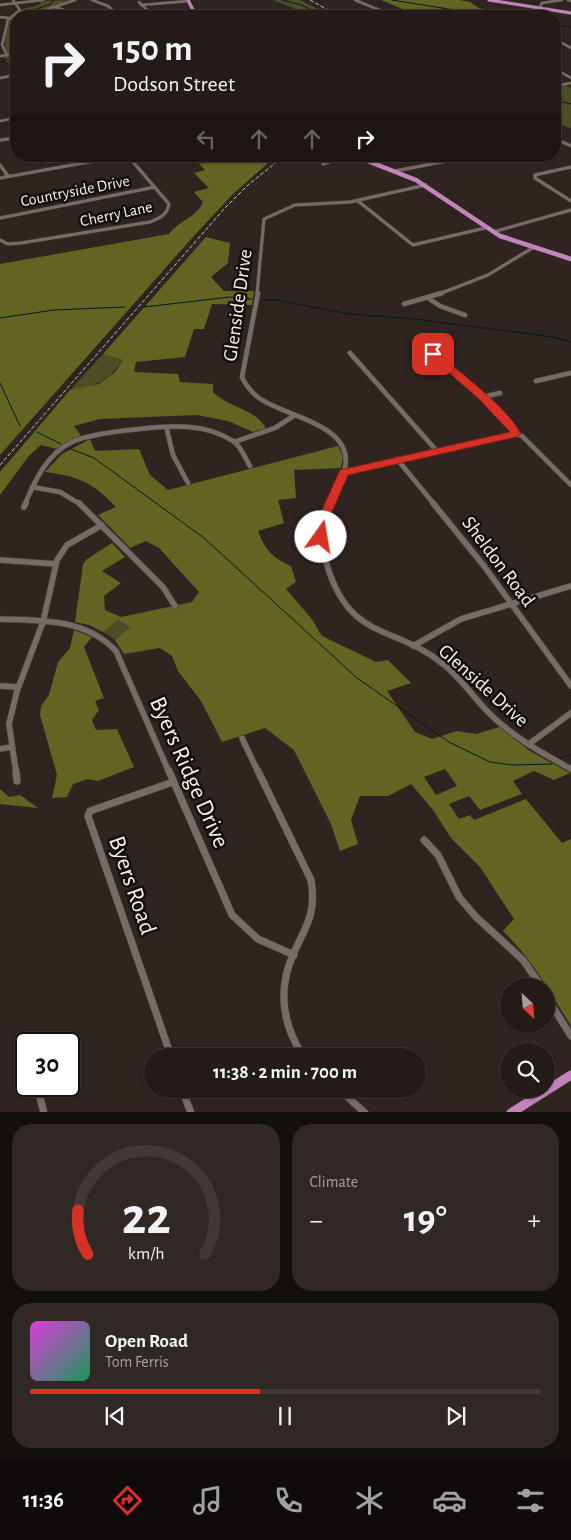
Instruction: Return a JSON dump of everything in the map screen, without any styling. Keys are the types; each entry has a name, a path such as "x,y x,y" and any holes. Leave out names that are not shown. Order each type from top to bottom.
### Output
{"main road":[{"path":"490,0 556,10"},
{"path":"372,162 426,185 493,232 571,259"},
{"path":"511,1112 555,1087 571,1075"}],"street":[{"path":"13,0 20,10"},
{"path":"0,5 43,0"},
{"path":"45,10 75,0"},
{"path":"92,0 108,6 112,10"},
{"path":"355,0 379,10"},
{"path":"540,7 542,2 562,0"},
{"path":"147,10 140,4 188,1"},
{"path":"54,7 63,10"},
{"path":"0,18 9,18 2,45 6,56"},
{"path":"0,28 6,28"},
{"path":"0,56 10,55"},
{"path":"0,178 88,162"},
{"name":"Cherry Lane","path":"0,240 12,245 150,222 163,216 169,207 133,162"},
{"path":"323,164 329,162"},
{"path":"395,171 440,162"},
{"path":"0,165 8,176"},
{"path":"571,167 535,175 535,178 571,201"},
{"name":"Glenside Drive","path":"426,185 358,201 296,205 267,216 262,223 260,279 242,377 244,387 248,391 322,429 341,443 345,451 344,472 323,521 321,537 338,591 352,613 368,624 440,661 462,680 489,713 529,744 571,769"},
{"name":"Countryside Drive","path":"0,218 155,187"},
{"path":"358,201 413,245 485,228"},
{"path":"493,232 571,210"},
{"path":"404,304 482,280 517,260 534,247"},
{"path":"428,298 440,306 465,315"},
{"path":"418,345 433,354 482,397 512,426 516,434"},
{"path":"350,353 436,450"},
{"path":"536,381 571,372"},
{"path":"482,397 500,393"},
{"path":"234,442 275,428 296,415"},
{"path":"24,507 42,468 51,458 79,439 97,434 188,427 208,430 234,442 250,466"},
{"path":"167,430 173,454 188,483"},
{"path":"344,472 436,450 516,434 522,436 571,485"},
{"name":"Sheldon Road","path":"397,460 512,604 571,686"},
{"path":"32,487 67,495 83,506 163,587 175,606"},
{"path":"17,781 9,724 18,687 43,622 56,564 67,545 102,525"},
{"path":"0,560 56,564"},
{"path":"413,646 461,619 571,586"},
{"name":"Byers Ridge Drive","path":"0,619 77,625 95,631 109,640 116,651 232,915 258,939 294,954"},
{"path":"0,686 18,687"},
{"path":"529,744 571,713"},
{"path":"242,738 312,880 314,898 312,914 305,935 294,954 284,988 283,1007 287,1028 298,1048"},
{"path":"0,749 11,747"},
{"name":"Byers Road","path":"168,1048 88,816 90,811 102,805 173,782"},
{"path":"424,840 438,855 459,897 476,917 523,960 535,978"},
{"path":"555,1010 571,1036"},
{"path":"40,1097 44,1112"},
{"path":"185,1098 190,1112"},
{"path":"349,1098 365,1112"}],"green space":[{"path":"74,0 43,10 22,10 41,4 39,1"},
{"path":"273,0 300,0 320,10 298,10"},
{"path":"381,0 459,0 470,2 479,8 487,10 405,10"},
{"path":"10,22 10,61 6,62 4,56 8,56 5,36"},
{"path":"565,85 571,88 571,128 561,125 561,86"},
{"path":"269,162 233,194 192,238 0,455 0,264 169,234 196,212 203,202 194,192 209,188 194,173 205,170 199,164"},
{"path":"206,237 230,243 228,263 211,277 224,291 254,291 252,305 212,304 204,329 194,329 185,357 136,362 134,372 178,374 180,382 213,384 213,392 219,397 255,416 266,428 253,432 228,421 197,415 100,419 74,426 81,436 57,449 41,445 28,457 0,495 0,472 70,390 99,384 115,372 123,360 103,354"},
{"path":"103,354 123,360 101,382 70,390"},
{"path":"90,439 95,451 139,449 150,475 168,490 338,446 343,456 341,468 294,470 296,498 278,500 284,523 258,531 270,553 291,566 296,582 286,589 311,618 322,636 376,662 388,660 411,683 387,691 415,732 432,739 457,731 476,734 499,727 530,751 570,773 554,780 534,771 513,781 522,794 480,810 469,796 449,804 459,819 470,815 474,820 526,799 562,843 571,839 571,1026 555,1000 555,978 541,978 532,964 503,931 514,919 480,867 451,838 433,810 411,784 388,796 360,796 351,820 358,844 340,851 331,824 294,750 265,728 222,742 201,701 178,671 172,656 160,648 124,654 115,640 130,627 118,620 103,632 89,625 75,622 83,564 87,559 112,543 125,557 102,571 121,583 104,596 105,610 121,617 192,602 199,592 159,548 146,541 130,548 98,515 116,507 100,492 85,482 45,472 62,454","holes":["445,769 457,786 436,795 424,777"]},
{"path":"118,620 130,627 115,640 103,632"},
{"path":"74,630 92,637 84,647 104,698 95,701 99,710 92,720 96,730 117,729 134,767 98,781 88,779 73,784 67,797 52,798 57,775 40,715 41,706 49,695 58,662 70,648"},
{"path":"0,789 9,797 20,795 38,808 0,804"}],"waterway":[{"path":"33,10 51,4 54,0"},
{"path":"282,0 312,10"},
{"path":"392,0 454,10"},
{"path":"561,26 571,27"},
{"path":"0,63 10,58"},
{"path":"561,102 571,104"},
{"path":"144,307 230,297 252,299"},
{"path":"262,300 276,300 350,314 415,319 553,337 571,342"},
{"path":"0,318 54,310 125,307"},
{"path":"0,383 20,426"},
{"path":"37,432 61,444"},
{"path":"71,449 94,458 204,538 357,678 449,742 490,762 512,765 552,764"},
{"path":"560,758 571,755"}],"railway":[{"path":"310,0 328,10"},
{"path":"0,465 224,209 248,185 277,162"}],"route":[{"path":"321,537 323,521 344,472 436,450 516,434 512,426 465,380 433,354"}]}
